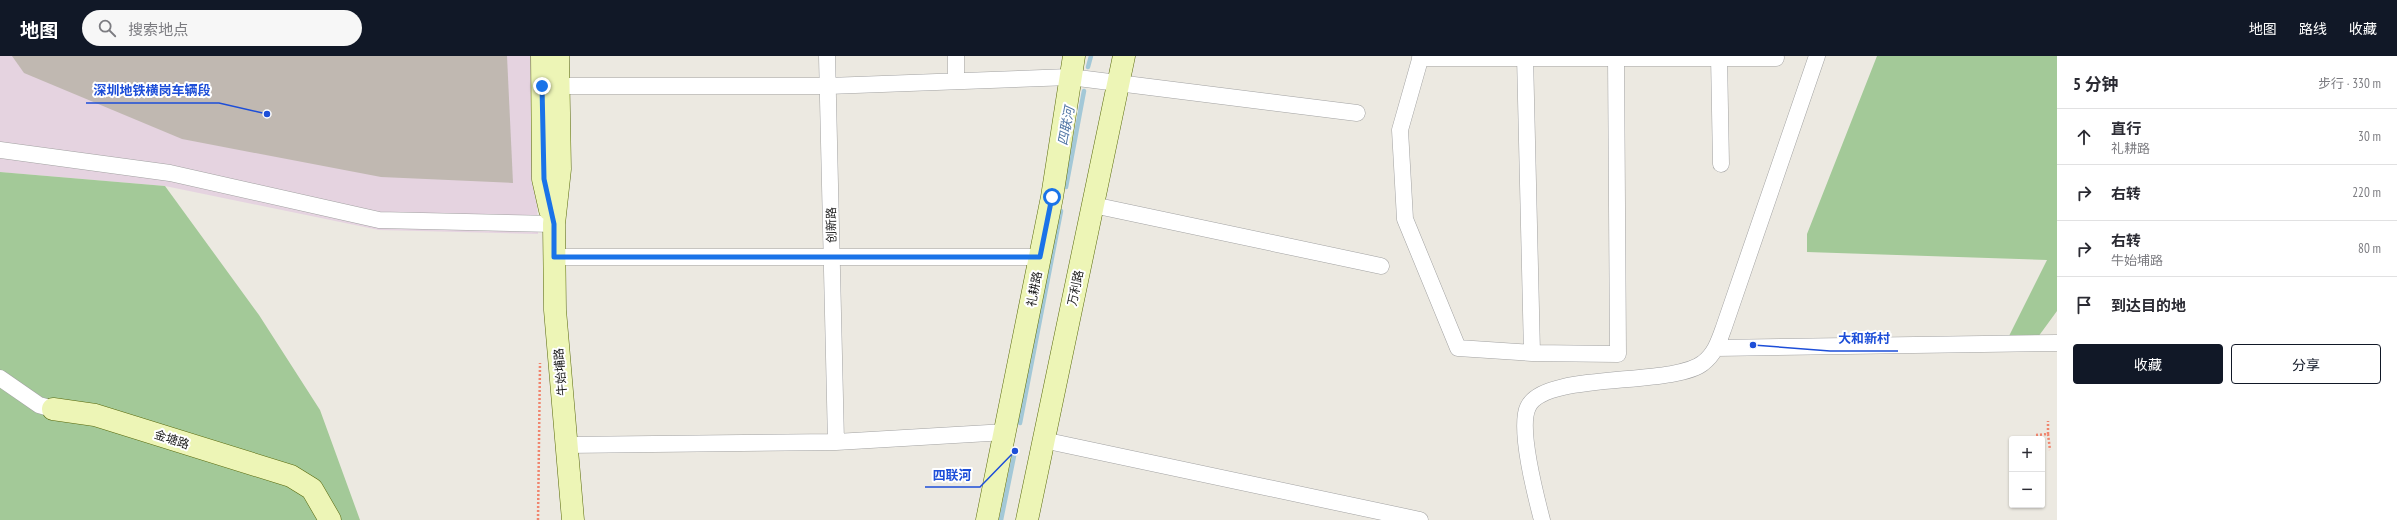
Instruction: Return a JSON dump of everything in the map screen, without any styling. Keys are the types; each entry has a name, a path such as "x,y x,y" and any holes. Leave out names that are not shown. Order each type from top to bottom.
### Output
{"street":[{"name":"牛始埔路","path":"542,56 550,86"},
{"name":"牛始埔路","path":"558,56 550,86 544,179 554,224 555,310 573,520"},
{"name":"创新路","path":"827,56 836,442"},
{"path":"956,56 956,81"},
{"name":"礼耕路","path":"987,520 1006,432 1052,197 1074,56"},
{"name":"万利路","path":"1027,520 1124,56"},
{"path":"1542,520 1530,469 1527,446 1526,417 1530,402 1536,396 1578,384 1694,368 1710,358 1716,348 1817,56"},
{"path":"1616,57 1618,354 1532,353 1458,348 1405,219 1400,130 1420,57 1525,57 1616,57 1719,57 1776,58"},
{"path":"1525,57 1532,353"},
{"path":"1719,57 1721,164"},
{"path":"550,86 828,86 1070,77 1357,113"},
{"path":"0,150 170,173 379,220 554,224"},
{"path":"1093,205 1381,266"},
{"path":"554,257 1040,257"},
{"path":"1716,348 2057,343"},
{"name":"金塘路","path":"0,378 39,405 53,409 95,415 291,476 312,489 330,520"},
{"path":"566,445 836,442 1006,432"},
{"path":"1043,440 1420,520"}],"path":[{"path":"538,520 540,356"},
{"path":"2048,420 2050,450"},
{"path":"2036,435 2048,434"}],"shaded area":[{"path":"0,56 533,56 538,234 379,230 165,186 0,172"}],"green space":[{"path":"1877,56 2057,56 2057,311 2038,337 2007,340 2047,260 1807,252 1807,234"},
{"path":"0,172 165,186 259,315 320,410 360,520 0,520"}],"building":[{"path":"12,56 507,56 513,183 381,177 182,139 24,73"}],"waterway":[{"name":"四联河","path":"1088,67 1091,56"},
{"name":"四联河","path":"1066,187 1084,91"},
{"name":"四联河","path":"1020,423 1061,211"},
{"name":"四联河","path":"1001,520 1015,451"}],"place":[{"name":"深圳地铁横岗车辆段","path":"267,114"},
{"name":"大和新村","path":"1753,345"},
{"name":"四联河","path":"1015,451"}],"route":[{"path":"542,86 544,185 554,224 554,257 1040,257 1052,197"}]}
